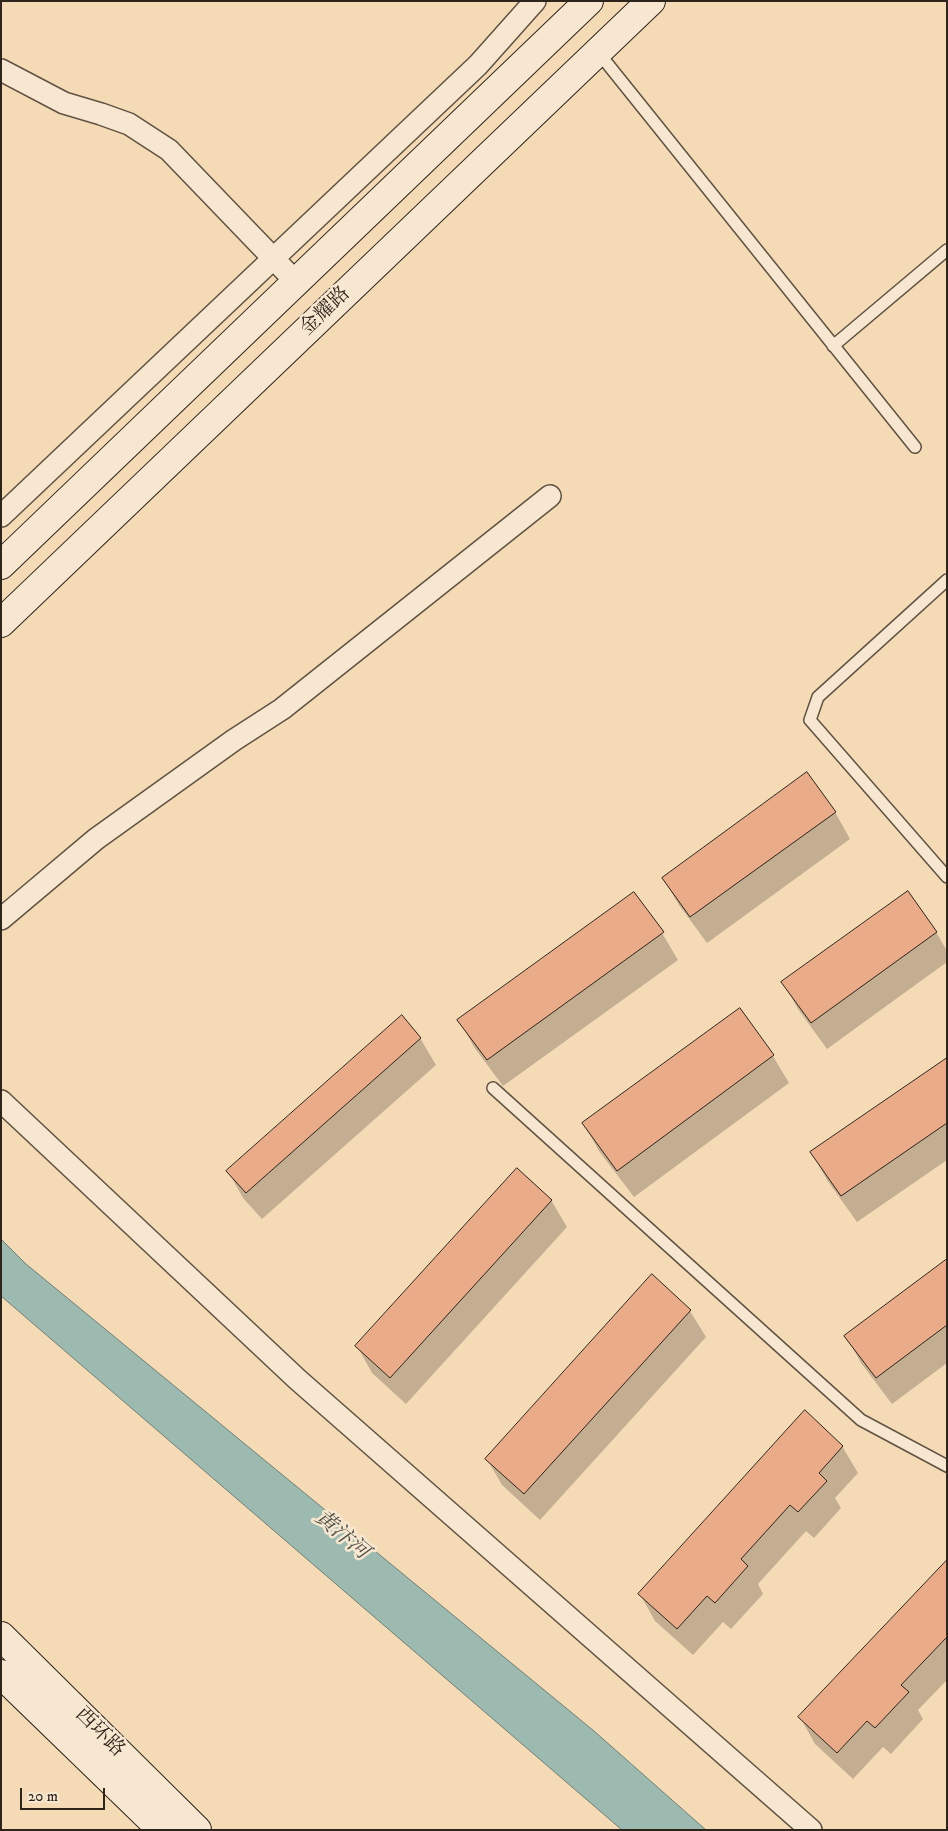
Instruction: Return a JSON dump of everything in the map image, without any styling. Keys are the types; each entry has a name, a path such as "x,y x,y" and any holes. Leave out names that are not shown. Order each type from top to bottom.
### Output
{"main road":[{"name":"金耀路","path":"1,565 589,1"},
{"name":"金耀路","path":"1,623 650,1"},
{"name":"西环路","path":"1,1636 197,1830"},
{"name":"西环路","path":"1,1674 162,1830"}],"street":[{"path":"1,516 478,65 535,1"},
{"path":"1,70 64,103 129,124 169,150 296,282"},
{"path":"1,919 96,839 234,740 282,709 550,496"},
{"path":"1,1101 297,1379 812,1830"}],"lane":[{"path":"598,52 915,447"},
{"path":"833,346 947,250"},
{"path":"947,580 818,697 810,720 947,877"},
{"path":"493,1088 861,1420 947,1466"}],"water":[{"name":"黄汴河","path":"1,1239 26,1264 594,1731 706,1830 622,1830 1,1296"}],"building":[{"path":"807,772 836,812 690,917 662,878"},
{"path":"908,891 937,932 811,1023 781,982"},
{"path":"634,892 664,932 487,1060 457,1020"},
{"path":"740,1008 774,1055 617,1171 582,1123"},
{"path":"402,1015 421,1038 246,1193 226,1171"},
{"path":"947,1058 947,1123 841,1196 810,1152"},
{"path":"517,1168 552,1200 390,1378 355,1346"},
{"path":"947,1259 947,1325 876,1378 844,1336"},
{"path":"652,1274 691,1310 524,1494 485,1459"},
{"path":"805,1410 843,1446 819,1473 827,1481 798,1512 790,1505 741,1559 748,1566 715,1603 707,1596 677,1629 638,1594"},
{"path":"947,1560 947,1637 901,1685 909,1692 875,1728 867,1721 837,1753 798,1717"}]}
